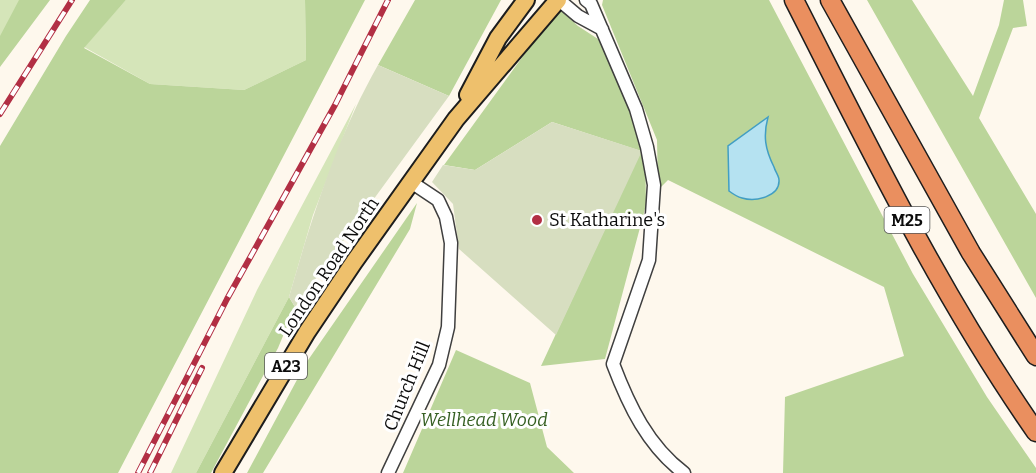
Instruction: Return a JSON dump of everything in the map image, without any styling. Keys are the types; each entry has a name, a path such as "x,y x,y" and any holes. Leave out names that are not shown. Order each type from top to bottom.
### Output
{"highway":[{"name":"M25","path":"794,0 925,252 993,366 1036,432"},
{"name":"M25","path":"831,0 966,244 1036,356"}],"main road":[{"name":"London Road North","path":"456,119 498,38 526,0"},
{"name":"London Road North","path":"223,473 307,332 411,182 456,119 559,0"}],"street":[{"path":"559,0 578,16 602,29"},
{"path":"589,1 636,109 647,147 654,185 650,260 613,364 625,397 649,439 684,473"},
{"name":"Church Hill","path":"388,473 439,365 448,327 451,243 446,217 438,200 411,182"}],"green space":[{"path":"0,0 24,0 0,40"},
{"path":"19,0 50,0 0,67 0,36"},
{"path":"90,0 126,0 84,48 150,84 244,90 306,60 305,0 365,0 118,473 0,473 0,146"},
{"path":"126,0 305,0 306,60 244,90 150,84 84,47"},
{"path":"415,0 501,0 449,96 378,65"},
{"path":"603,0 769,0 913,274 987,397 1036,468 1036,473 783,473 785,397 904,356 884,287 668,180 658,190 657,140 602,5","holes":["768,118 767,149 779,179 728,146"]},
{"path":"867,0 912,0 973,96 999,25 1004,0 1023,0 1027,26 1013,28 979,118 1036,214 1036,298"},
{"path":"558,8 578,26 598,39 612,65 645,142 646,205 605,359 541,366 641,151 552,122 475,170 444,165"},
{"path":"378,65 449,96 295,307 289,297 316,207 350,120"},
{"path":"356,104 313,215 289,297 196,473 171,473 257,290"},
{"path":"552,122 642,151 556,335 459,249 453,204 432,182 443,165 475,170"},
{"path":"417,203 410,229 263,473 247,473 306,363"},
{"path":"289,297 295,307 278,348 211,473 196,473"},
{"name":"Wellhead Wood","path":"456,350 530,383 547,447 574,473 403,473"}],"water":[{"path":"768,117 766,142 779,178 778,186 771,194 760,199 740,198 729,191 728,146"}],"railway":[{"path":"0,114 72,0"},
{"path":"138,473 227,299 335,105 388,0"},
{"path":"150,473 202,368"}],"place":[{"name":"St Katharine's","path":"537,220"}]}
